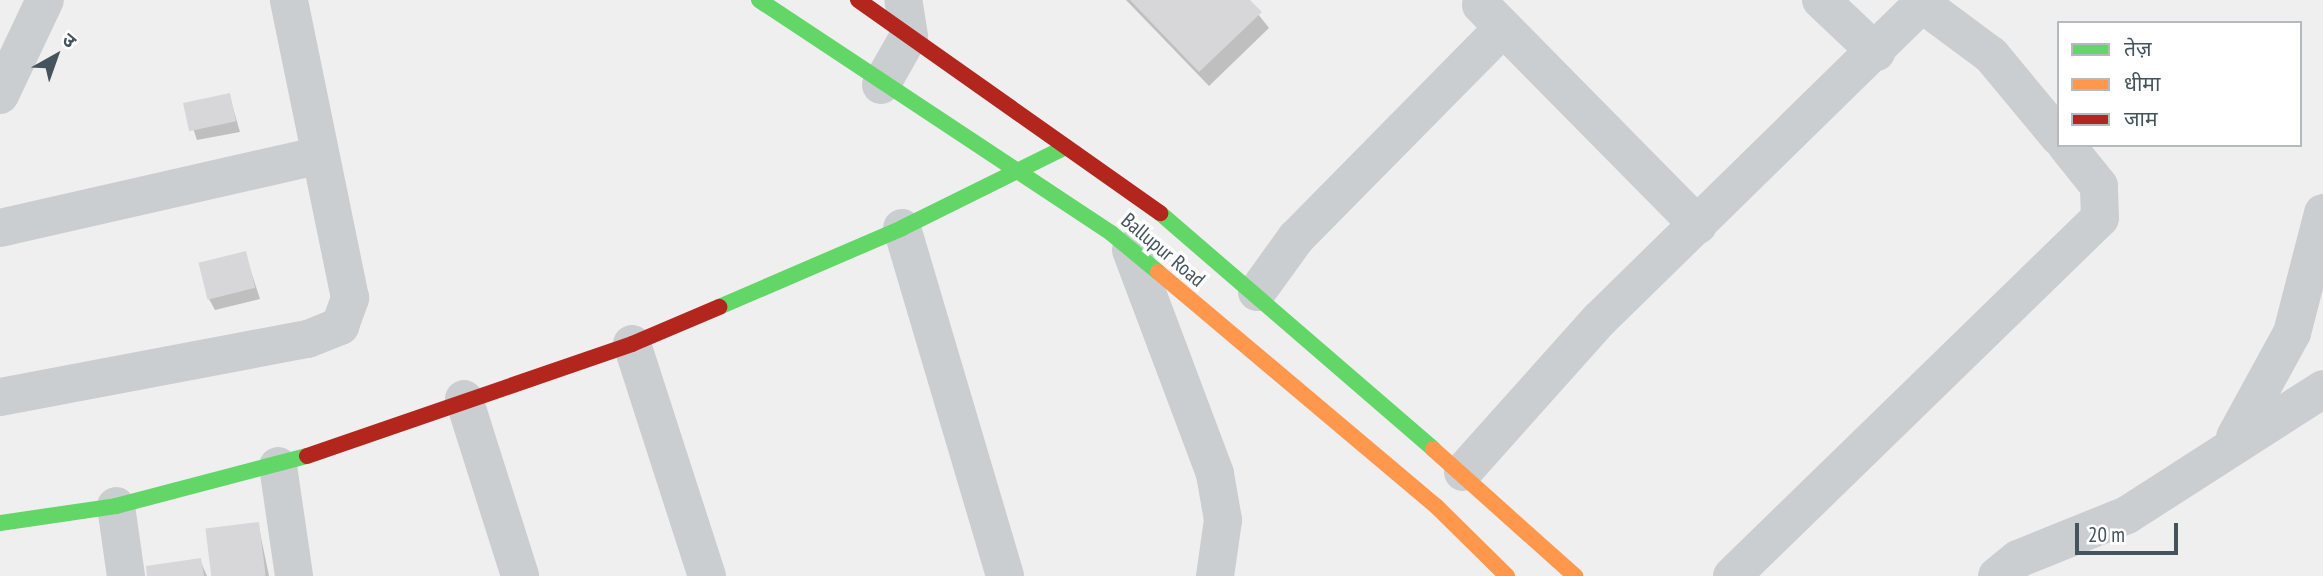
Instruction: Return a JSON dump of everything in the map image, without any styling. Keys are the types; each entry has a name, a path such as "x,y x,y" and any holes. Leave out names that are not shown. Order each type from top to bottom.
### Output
{"main road":[{"name":"Ballupur Road","path":"760,0 881,85 1021,170 1131,250 1436,506 1507,576"},
{"name":"Ballupur Road","path":"858,0 906,18 1066,147 1257,292 1463,471 1575,576"},
{"path":"0,523 116,506 278,466 464,399 632,344 902,228 1066,147"}],"street":[{"path":"0,95 46,0"},
{"path":"0,397 309,339 340,326 350,298 318,156 289,0"},
{"path":"1821,0 1876,52"},
{"path":"1463,471 1600,319 1876,52 1924,2 1991,55 2057,135"},
{"path":"1257,292 1296,238 1492,17 1698,225"},
{"path":"881,85 906,18"},
{"path":"1732,576 2100,218 2099,186 2068,147"},
{"path":"0,228 318,156"},
{"path":"2233,443 2292,333 2323,213"},
{"path":"902,228 1005,576"},
{"path":"1131,250 1215,474 1223,520 1215,576"},
{"path":"632,344 707,576"},
{"path":"1997,576 2018,558 2127,516 2233,443 2323,389"},
{"path":"464,399 520,576"},
{"path":"278,466 294,576"},
{"path":"116,506 126,576"}],"building":[{"path":"1130,0 1250,0 1262,12 1199,72"},
{"path":"230,93 236,121 189,131 183,103"},
{"path":"246,251 255,288 208,300 198,263"},
{"path":"259,522 266,576 211,576 205,529"},
{"path":"201,558 204,576 147,576 146,566"}],"traffic: fast":[{"path":"759,0 1111,233 1158,272"},
{"path":"719,307 902,228 1066,147"},
{"path":"1160,213 1433,449"},
{"path":"0,523 116,506 307,456"}],"traffic: slow":[{"path":"1158,272 1436,506 1507,576"},
{"path":"1433,449 1575,576"}],"traffic: jam":[{"path":"858,0 1160,213"},
{"path":"307,456 632,344 719,307"}]}
